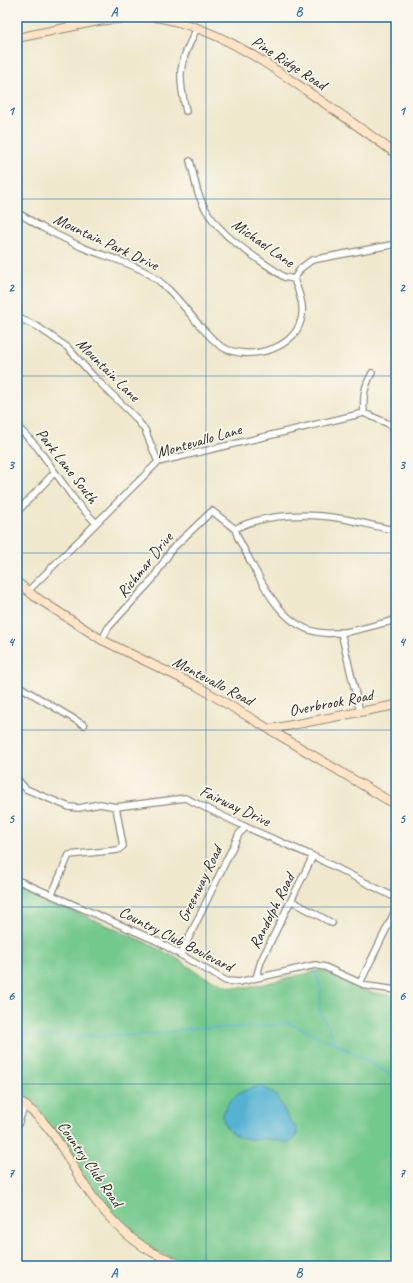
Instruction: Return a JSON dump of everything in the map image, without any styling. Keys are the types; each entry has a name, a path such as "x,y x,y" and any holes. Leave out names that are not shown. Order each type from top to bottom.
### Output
{"main road":[{"path":"17,38 98,21 134,17"},
{"name":"Pine Ridge Road","path":"155,17 172,20 218,36 260,58 396,154"},
{"name":"Montevallo Road","path":"17,582 29,590 34,596 102,640 198,686 396,805"},
{"name":"Overbrook Road","path":"271,729 396,704"},
{"name":"Country Club Road","path":"17,1100 37,1115 56,1136 90,1194 122,1229 151,1251 183,1266"}],"street":[{"path":"186,111 181,88 180,71 186,52 197,28"},
{"name":"Michael Lane","path":"190,160 198,194 215,224 231,240 284,277 294,280"},
{"name":"Mountain Park Drive","path":"17,213 43,228 85,248 143,270 156,278 214,342 223,348 242,353 267,351 280,345 294,334 301,322 302,315 301,298 294,280"},
{"path":"294,280 300,268 312,260 396,244"},
{"name":"Mountain Lane","path":"17,317 38,327 67,347 95,378 134,416 144,430 158,462"},
{"path":"372,373 366,383 363,395 364,413 390,424 396,430"},
{"name":"Montevallo Lane","path":"29,590 158,462 364,413"},
{"name":"Park Lane South","path":"17,426 37,447 54,473 77,503 96,523"},
{"path":"17,512 54,473"},
{"name":"Richmar Drive","path":"102,640 108,628 152,580 172,549 212,511 235,529"},
{"path":"396,530 344,518 306,515 270,519 244,524 235,529 238,538 273,599 284,616 295,624 307,629 324,633 341,632 396,620"},
{"path":"341,632 360,712"},
{"path":"17,685 84,725"},
{"name":"Fairway Drive","path":"17,779 26,789 69,807 79,808 100,804 116,807 185,798 246,827 313,856 396,898"},
{"path":"52,894 68,855 118,850 123,846 116,807"},
{"name":"Greenway Road","path":"181,954 239,834 246,827"},
{"name":"Randolph Road","path":"256,978 262,961 313,856"},
{"name":"Country Club Boulevard","path":"17,880 157,941 226,981 240,982 315,965 325,967 360,983 396,990"},
{"path":"292,901 332,923"},
{"path":"360,983 396,909"},
{"path":"17,1127 25,1105"}],"green space":[{"path":"17,886 145,942 176,958 203,976 230,987 247,988 321,970 364,991 396,996 396,1266 189,1266 152,1249 123,1228 100,1203 66,1148 17,1098"}],"water":[{"path":"260,1087 270,1091 280,1101 287,1116 294,1124 296,1129 297,1135 293,1141 287,1142 269,1139 244,1138 235,1135 227,1128 223,1120 224,1112 228,1104 234,1097 242,1092 251,1088"}],"waterway":[{"path":"314,970 321,989 319,1009 337,1044"},
{"path":"17,1035 68,1037 157,1034 196,1028 258,1027 288,1023 337,1044 396,1078"}]}
